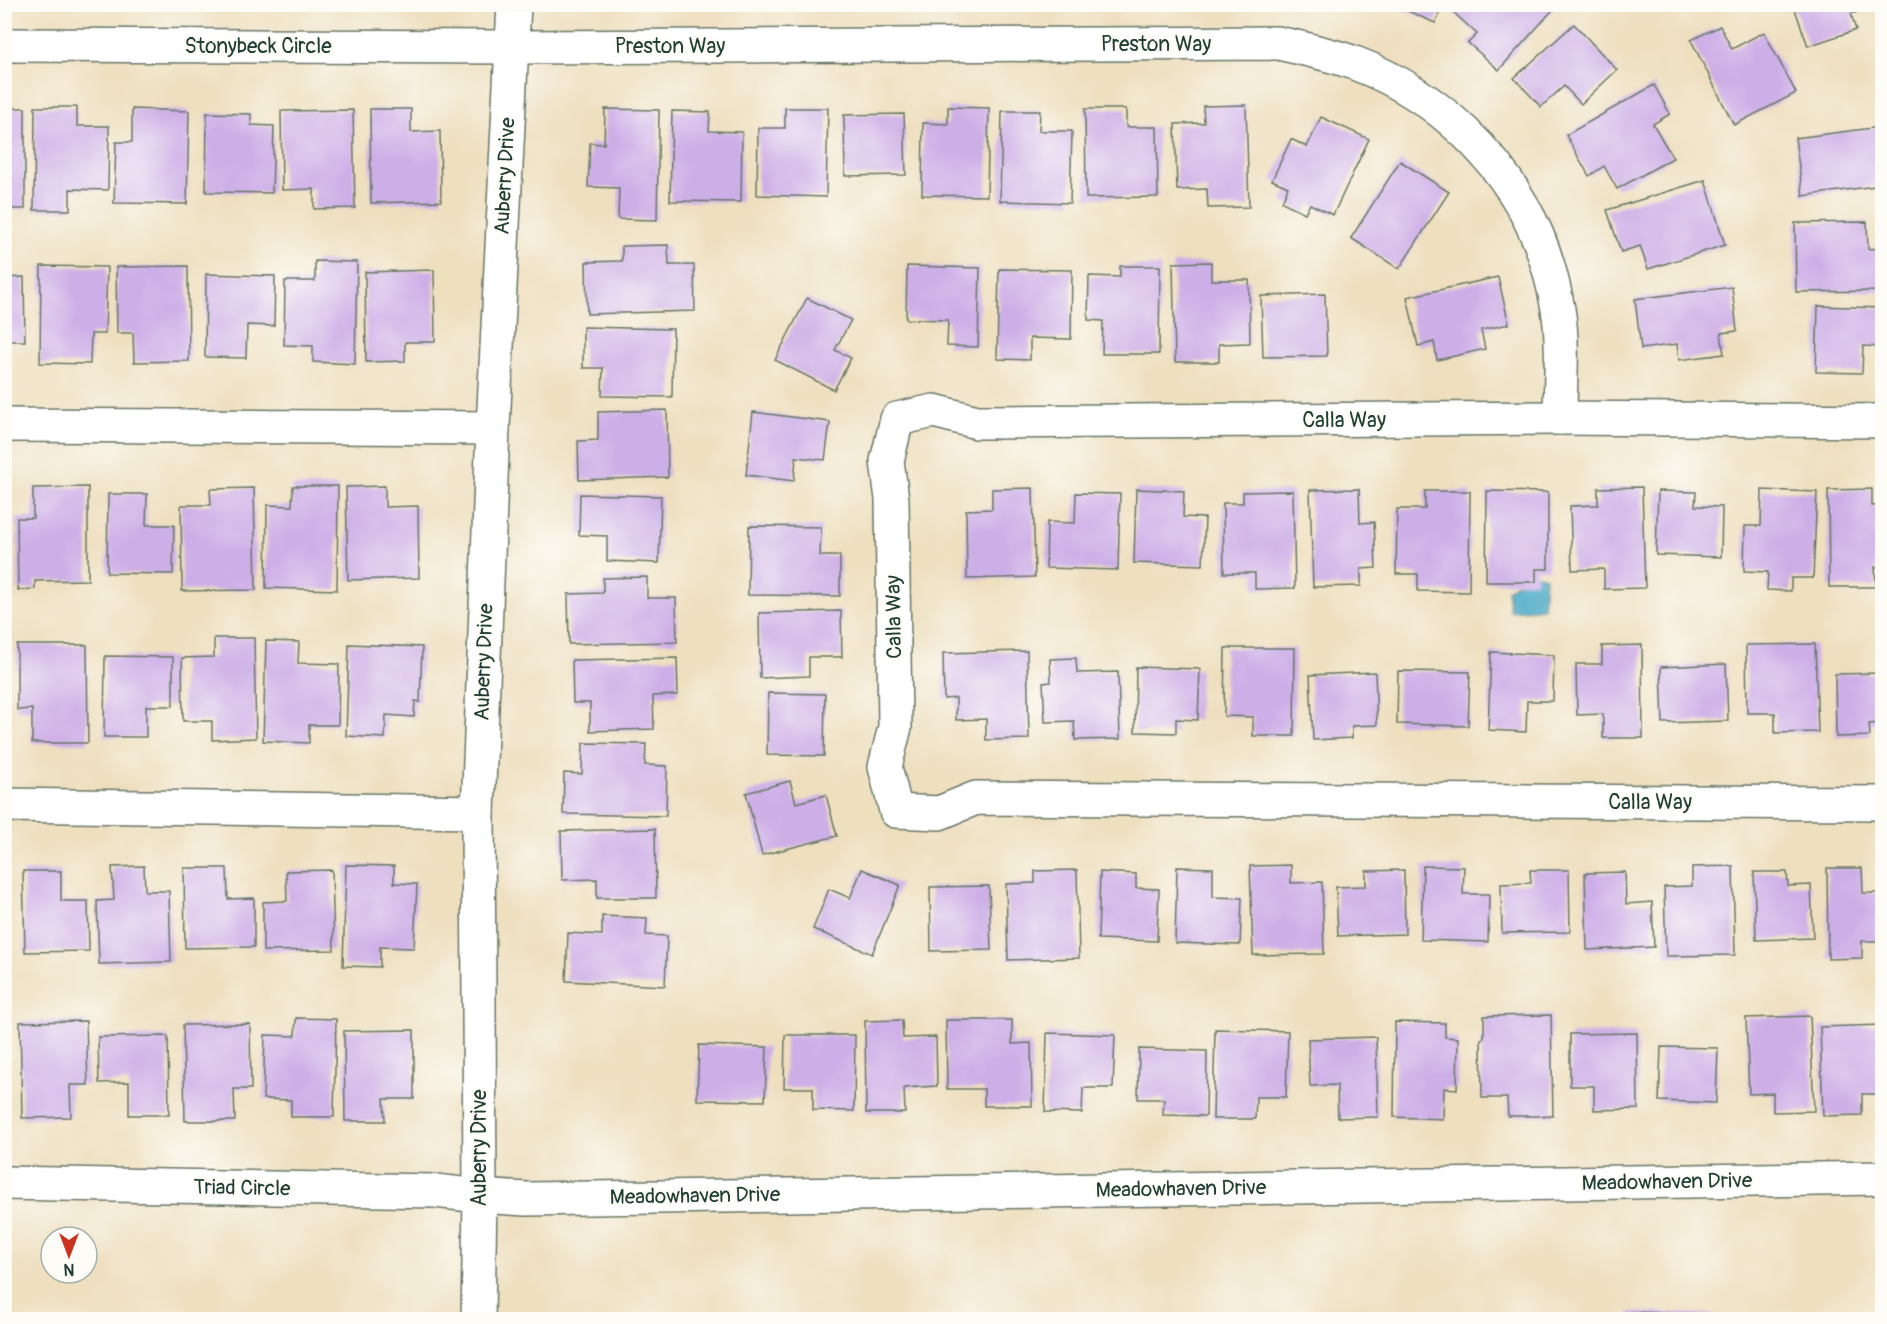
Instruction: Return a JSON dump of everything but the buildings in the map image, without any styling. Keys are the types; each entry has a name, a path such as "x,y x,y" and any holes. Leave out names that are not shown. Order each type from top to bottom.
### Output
{"street":[{"name":"Auberry Drive","path":"478,1320 480,1196 478,812 493,428 514,4"},
{"name":"Preston Way","path":"512,47 1278,43 1321,52 1357,64 1392,80 1417,95 1456,124 1490,159 1527,215 1537,235 1558,310 1561,346 1560,418"},
{"name":"Stonybeck Circle","path":"4,45 512,47"},
{"name":"Calla Way","path":"1882,421 1560,418 977,422 934,411 897,419 887,461 892,499 896,727 885,767 896,811 939,813 976,798 1882,803"},
{"path":"4,425 493,428"},
{"path":"4,805 478,812"},
{"name":"Meadowhaven Drive","path":"480,1196 526,1199 1882,1178"},
{"name":"Triad Circle","path":"4,1183 435,1191 480,1196"}],"water":[{"path":"1525,571 1545,577 1543,608 1510,611 1507,590 1518,582"}]}
